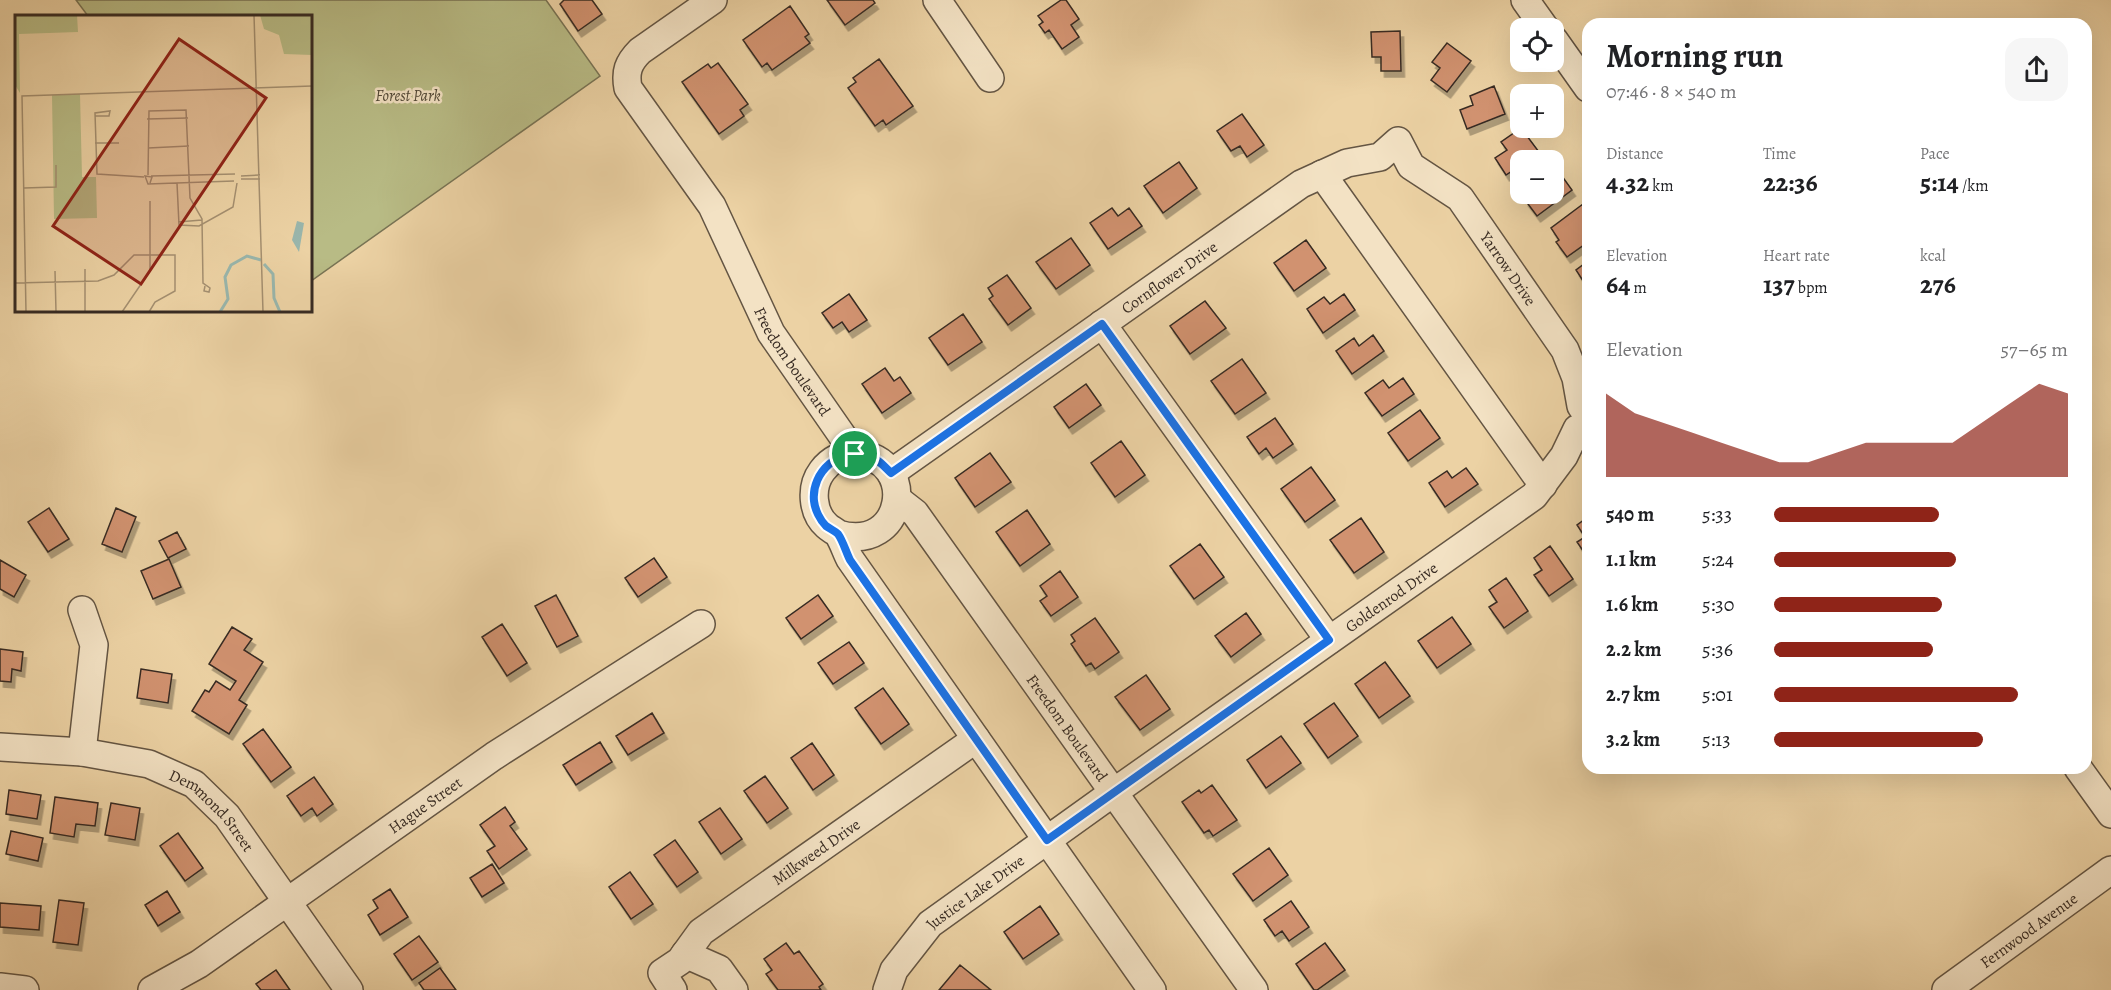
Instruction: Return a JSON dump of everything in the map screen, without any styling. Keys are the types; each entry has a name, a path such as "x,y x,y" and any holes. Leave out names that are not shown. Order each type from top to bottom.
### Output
{"street":[{"name":"Freedom boulevard","path":"713,0 640,51 631,60 626,78 628,88 712,206 771,333 855,454"},
{"path":"937,0 990,78"},
{"path":"1525,0 1538,18"},
{"path":"1564,54 1582,80"},
{"name":"Cornflower Drive","path":"891,473 1302,184 1347,162 1380,158 1398,141"},
{"name":"Yarrow Drive","path":"1398,141 1411,166 1460,198 1506,264 1565,350 1576,378 1582,407"},
{"path":"1322,174 1543,484"},
{"path":"1102,324 1329,640"},
{"name":"Goldenrod Drive","path":"1114,792 1534,496 1564,456 1577,429 1582,429"},
{"path":"855,454 869,456 891,473 896,485 897,499 891,518 877,532 858,537 838,534 826,526 818,515 814,502 814,487 820,474 829,463 841,456 855,454"},
{"name":"Freedom Boulevard","path":"897,499 915,513 1254,990"},
{"path":"838,534 850,560 1152,990"},
{"path":"82,610 94,645 82,753"},
{"name":"Hague Street","path":"152,990 199,964 494,756 701,624"},
{"name":"Milkweed Drive","path":"667,982 701,932 976,739"},
{"name":"Demmond Street","path":"0,747 82,753 149,764 194,784 227,816 349,990"},
{"path":"2082,774 2111,814"},
{"name":"Justice Lake Drive","path":"887,990 894,970 930,924 1114,792"},
{"name":"Fernwood Avenue","path":"1946,990 2111,870"},
{"path":"685,954 719,969 734,990"},
{"path":"0,987 25,990"}],"green space":[{"name":"Forest Park","path":"76,0 546,0 600,76 312,280 312,15 87,15"}],"building":[{"path":"564,0 592,0 602,14 578,31 560,4"},
{"path":"827,0 873,0 875,3 845,25"},
{"path":"1061,0 1066,0 1079,19 1071,25 1079,37 1062,49 1049,30 1045,33 1039,25 1043,22 1038,16"},
{"path":"790,6 809,34 805,37 810,43 772,70 767,63 762,67 743,40"},
{"path":"1400,31 1401,71 1381,71 1381,57 1372,57 1371,32"},
{"path":"1447,43 1471,61 1447,92 1431,80 1440,68 1432,62"},
{"path":"879,59 913,106 886,125 883,120 875,126 848,88 856,82 853,78"},
{"path":"718,63 748,104 740,110 744,116 719,134 682,82 708,64 711,68"},
{"path":"1494,86 1505,114 1467,129 1460,110 1473,105 1470,96"},
{"path":"1242,114 1264,145 1247,157 1240,146 1231,151 1217,131"},
{"path":"1510,136 1510,138 1528,138 1538,150 1510,150 1510,172 1506,175 1495,158 1507,150 1501,142"},
{"path":"1179,162 1197,188 1163,213 1144,186"},
{"path":"1564,179 1572,190 1564,196"},
{"path":"1528,204 1553,204 1537,216"},
{"path":"1582,205 1582,246 1567,257 1556,242 1559,240 1551,228"},
{"path":"1112,208 1118,216 1129,208 1142,226 1108,249 1090,223"},
{"path":"1071,238 1090,265 1056,289 1036,262"},
{"path":"1306,240 1326,268 1294,291 1274,263"},
{"path":"1582,266 1582,279 1576,270"},
{"path":"1007,275 1031,308 1008,325 989,299 993,296 988,288"},
{"path":"849,294 867,320 849,332 842,322 833,328 822,313"},
{"path":"1344,294 1355,310 1323,333 1307,309 1324,297 1330,304"},
{"path":"1205,301 1226,328 1190,354 1170,326"},
{"path":"963,314 982,342 948,365 929,338"},
{"path":"1373,335 1384,351 1352,374 1336,351 1354,338 1359,346"},
{"path":"1242,359 1266,393 1235,414 1211,381"},
{"path":"885,368 894,381 900,377 911,393 882,413 862,384"},
{"path":"1403,378 1414,394 1382,416 1365,393 1383,380 1389,388"},
{"path":"1086,384 1101,405 1069,428 1054,407"},
{"path":"1420,410 1440,438 1408,461 1388,433"},
{"path":"1275,418 1293,444 1273,458 1266,448 1259,454 1247,437"},
{"path":"1121,441 1145,475 1115,497 1091,463"},
{"path":"990,453 1011,482 975,507 955,478"},
{"path":"1311,467 1335,500 1305,522 1281,489"},
{"path":"1466,468 1478,484 1445,507 1429,483 1447,471 1452,478"},
{"path":"49,508 69,539 48,552 28,522"},
{"path":"116,508 136,517 122,552 102,544"},
{"path":"1027,510 1050,544 1020,566 996,532"},
{"path":"1361,518 1384,552 1354,573 1330,540"},
{"path":"1582,521 1582,532 1577,525"},
{"path":"177,532 186,549 168,558 159,541"},
{"path":"1582,539 1582,549 1577,542"},
{"path":"1200,544 1224,577 1194,599 1170,566"},
{"path":"1550,546 1573,579 1549,596 1534,575 1542,570 1534,558"},
{"path":"654,558 667,577 638,597 625,578"},
{"path":"169,559 181,587 153,599 141,571"},
{"path":"0,560 26,575 14,597 0,589"},
{"path":"1060,571 1078,597 1051,616 1040,601 1047,596 1040,586"},
{"path":"1506,578 1528,611 1504,628 1489,607 1497,602 1489,590"},
{"path":"556,595 578,636 557,647 535,606"},
{"path":"818,595 833,616 801,639 786,618"},
{"path":"1246,613 1261,634 1231,657 1215,636"},
{"path":"1452,617 1471,644 1437,668 1418,641"},
{"path":"1095,618 1119,652 1095,669 1091,663 1086,666 1071,644 1075,641 1071,635"},
{"path":"502,624 527,663 507,676 482,637"},
{"path":"232,627 252,639 244,650 263,662 239,700 247,705 229,734 192,711 205,690 209,692 216,681 230,690 236,681 209,664"},
{"path":"849,642 864,663 833,684 818,663"},
{"path":"0,649 23,652 21,671 12,669 11,682 0,681"},
{"path":"1385,662 1410,696 1379,718 1355,684"},
{"path":"141,669 172,674 168,703 137,698"},
{"path":"1146,675 1170,709 1140,730 1115,697"},
{"path":"883,688 909,724 881,744 855,708"},
{"path":"1334,703 1358,736 1328,758 1304,724"},
{"path":"652,713 664,733 628,755 616,736"},
{"path":"263,729 291,767 271,782 243,744"},
{"path":"1281,736 1301,763 1266,788 1247,760"},
{"path":"600,742 612,762 576,785 563,765"},
{"path":"812,743 834,775 813,790 791,758"},
{"path":"765,776 788,808 767,823 744,791"},
{"path":"314,777 333,804 317,816 312,808 301,816 287,796"},
{"path":"1212,785 1237,820 1213,836 1209,830 1204,833 1182,802 1199,790 1201,793"},
{"path":"9,790 41,795 37,819 6,814"},
{"path":"55,797 98,803 95,826 76,824 74,837 50,833"},
{"path":"111,803 140,808 135,840 105,835"},
{"path":"505,807 515,822 510,826 527,849 499,869 487,851 495,846 480,825"},
{"path":"720,808 742,839 721,854 699,822"},
{"path":"11,831 43,838 38,861 6,854"},
{"path":"178,833 203,868 185,881 160,846"},
{"path":"675,840 698,872 677,887 654,855"},
{"path":"1269,848 1288,875 1253,901 1233,874"},
{"path":"492,864 504,883 482,897 470,878"},
{"path":"630,872 653,904 631,919 609,887"},
{"path":"390,889 408,917 380,935 368,915 378,908 373,900"},
{"path":"167,891 180,912 158,926 145,905"},
{"path":"59,900 84,903 78,945 53,942"},
{"path":"1291,901 1309,927 1289,941 1282,931 1275,936 1264,920"},
{"path":"0,903 41,906 39,930 0,927"},
{"path":"1040,906 1059,934 1023,959 1004,932"},
{"path":"419,936 438,962 412,980 394,954"},
{"path":"786,943 794,954 799,951 823,984 819,987 821,990 778,990 766,974 772,970 764,959"},
{"path":"1325,943 1345,970 1314,990 1296,964"},
{"path":"960,965 991,990 939,990"},
{"path":"440,968 456,990 424,990 419,983"},
{"path":"276,970 290,990 261,990 256,984"}],"route":[{"path":"1102,324 1329,640 1047,840 850,560 838,534 826,526 818,515 814,502 814,487 820,474 829,463 841,456 855,454 869,456 881,462 891,473 1102,324"}]}
